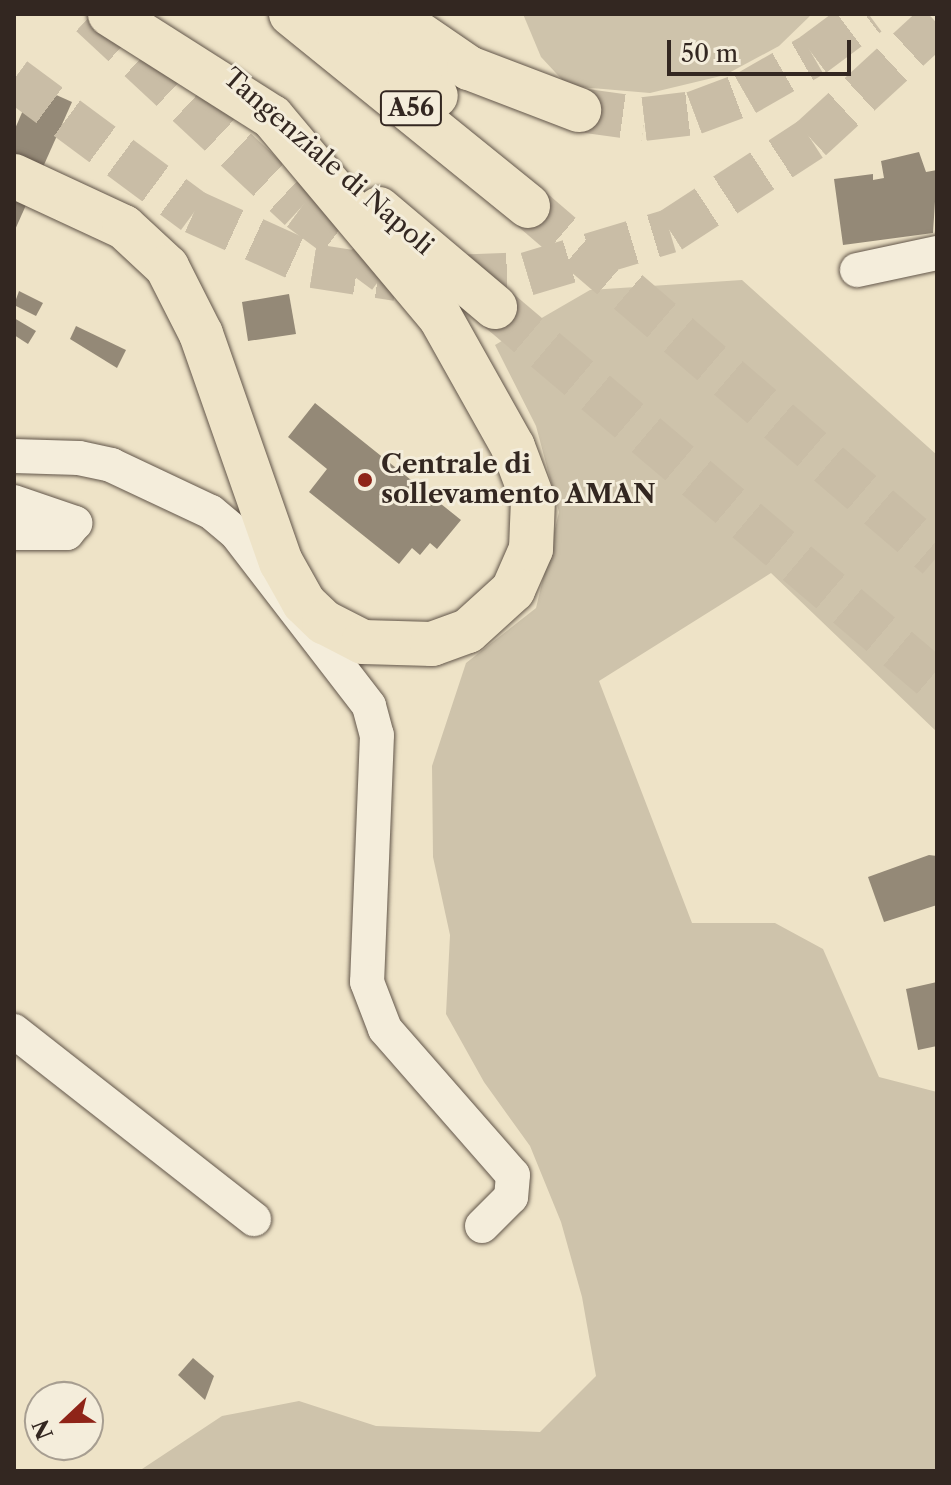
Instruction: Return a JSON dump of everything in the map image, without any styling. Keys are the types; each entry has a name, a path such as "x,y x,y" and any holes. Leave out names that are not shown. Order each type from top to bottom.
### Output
{"highway":[{"path":"14,176 124,227 167,267 201,334 281,562 304,603 324,622 363,642 411,647 450,639 500,605 523,570 534,526 525,473 431,305 272,117 110,14"},
{"name":"Tangenziale di Napoli","path":"164,14 272,117 495,307"},
{"name":"A56","path":"291,14 525,203 429,87 348,14"},
{"path":"390,14 459,63 565,105 498,72 434,14"}],"lane":[{"path":"857,270 937,253"},
{"path":"14,456 79,458 111,465 211,512 236,533 369,706 377,735 367,982 385,1029 513,1175 511,1197 482,1226"},
{"path":"14,502 75,523 67,533 14,533"},
{"path":"14,1031 254,1219"}],"shaded area":[{"path":"523,14 812,14 779,46 725,75 650,93 568,86 541,57"},
{"path":"742,280 937,455 937,732 771,573 599,681 692,923 775,923 823,949 879,1077 937,1092 937,1471 139,1471 222,1416 299,1401 376,1426 540,1432 596,1376 582,1297 561,1222 530,1146 484,1082 446,1014 450,935 433,857 432,766 466,663 536,608 559,512 536,426 495,345 590,290"}],"building":[{"path":"34,85 72,102 14,232 14,131"},
{"path":"919,152 926,172 937,170 933,233 843,245 834,179 873,174 873,180 884,178 881,161"},
{"path":"19,291 43,303 36,316 14,305"},
{"path":"289,294 296,334 248,341 242,302"},
{"path":"14,318 36,331 28,344 14,335"},
{"path":"76,326 126,350 117,368 70,339"},
{"name":"Centrale di sollevamento AMAN","path":"315,403 461,520 437,549 430,543 420,555 412,548 399,564 309,492 327,469 288,437"},
{"path":"929,855 937,856 937,905 884,922 868,877"},
{"path":"937,982 937,1046 918,1050 906,989"},
{"path":"193,1358 214,1376 205,1400 178,1375"}],"tunnel":[{"path":"579,110 644,119 694,113 745,94 813,55 868,14"},
{"path":"91,15 300,209 385,272"},
{"path":"14,79 194,212 313,266 397,279 527,274 670,231 811,139 937,23"},
{"path":"528,206 937,557"},
{"path":"495,307 937,682"}],"place":[{"name":"Centrale di sollevamento AMAN","path":"365,480"}]}
